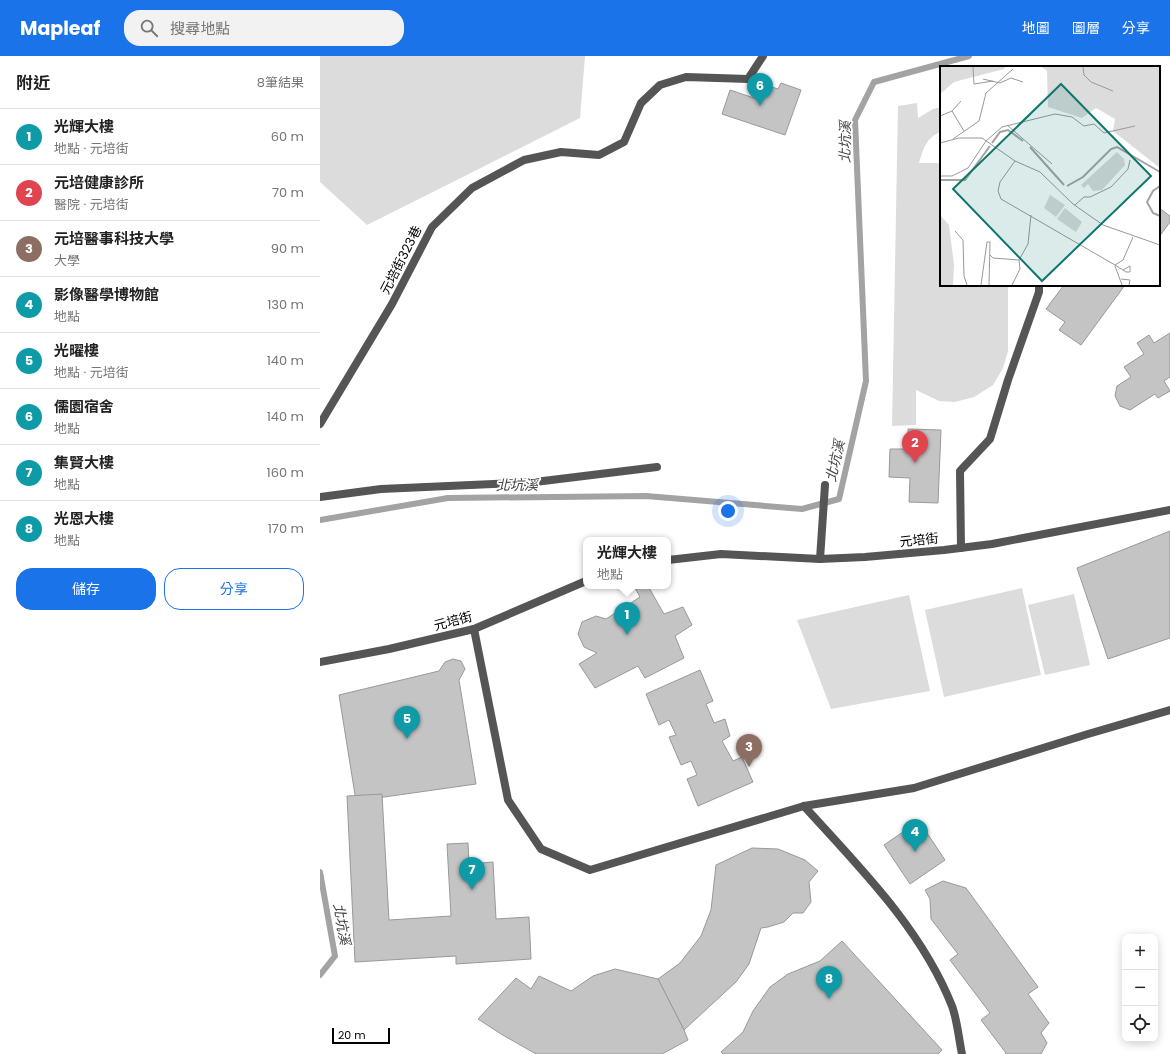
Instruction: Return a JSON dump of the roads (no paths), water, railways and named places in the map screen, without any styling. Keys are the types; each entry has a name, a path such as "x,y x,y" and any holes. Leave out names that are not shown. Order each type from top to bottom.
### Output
{"street":[{"name":"元培街323巷","path":"320,424 392,304 432,227 472,188 524,160 561,152 600,154 624,142 641,103 660,85 686,77 748,79 763,56"},
{"path":"961,548 960,471 990,439 1010,373 1039,292 1039,286"},
{"path":"320,497 382,489 535,482 657,468"},
{"path":"820,559 825,485"},
{"name":"元培街","path":"671,560 721,554 820,559 864,558 992,544 1170,510"},
{"name":"元培街","path":"320,662 389,649 474,628 583,582"},
{"path":"474,628 508,800 541,849 590,870 804,806 914,788 1170,710"},
{"path":"804,806 882,892 924,950 953,1007 962,1054"}],"waterway":[{"name":"北坑溪","path":"320,520 448,498 646,496 802,509 839,499 866,381 855,120 874,82 969,56"},
{"name":"北坑溪","path":"320,872 335,956 320,975"}],"place":[{"name":"儒園宿舍","path":"760,106"},
{"name":"元培健康診所","path":"915,463"},
{"name":"光輝大樓","path":"627,635"},
{"name":"光曜樓","path":"407,739"},
{"name":"元培醫事科技大學","path":"749,767"},
{"name":"影像醫學博物館","path":"915,852"},
{"name":"集賢大樓","path":"472,890"},
{"name":"光恩大樓","path":"829,999"}]}
